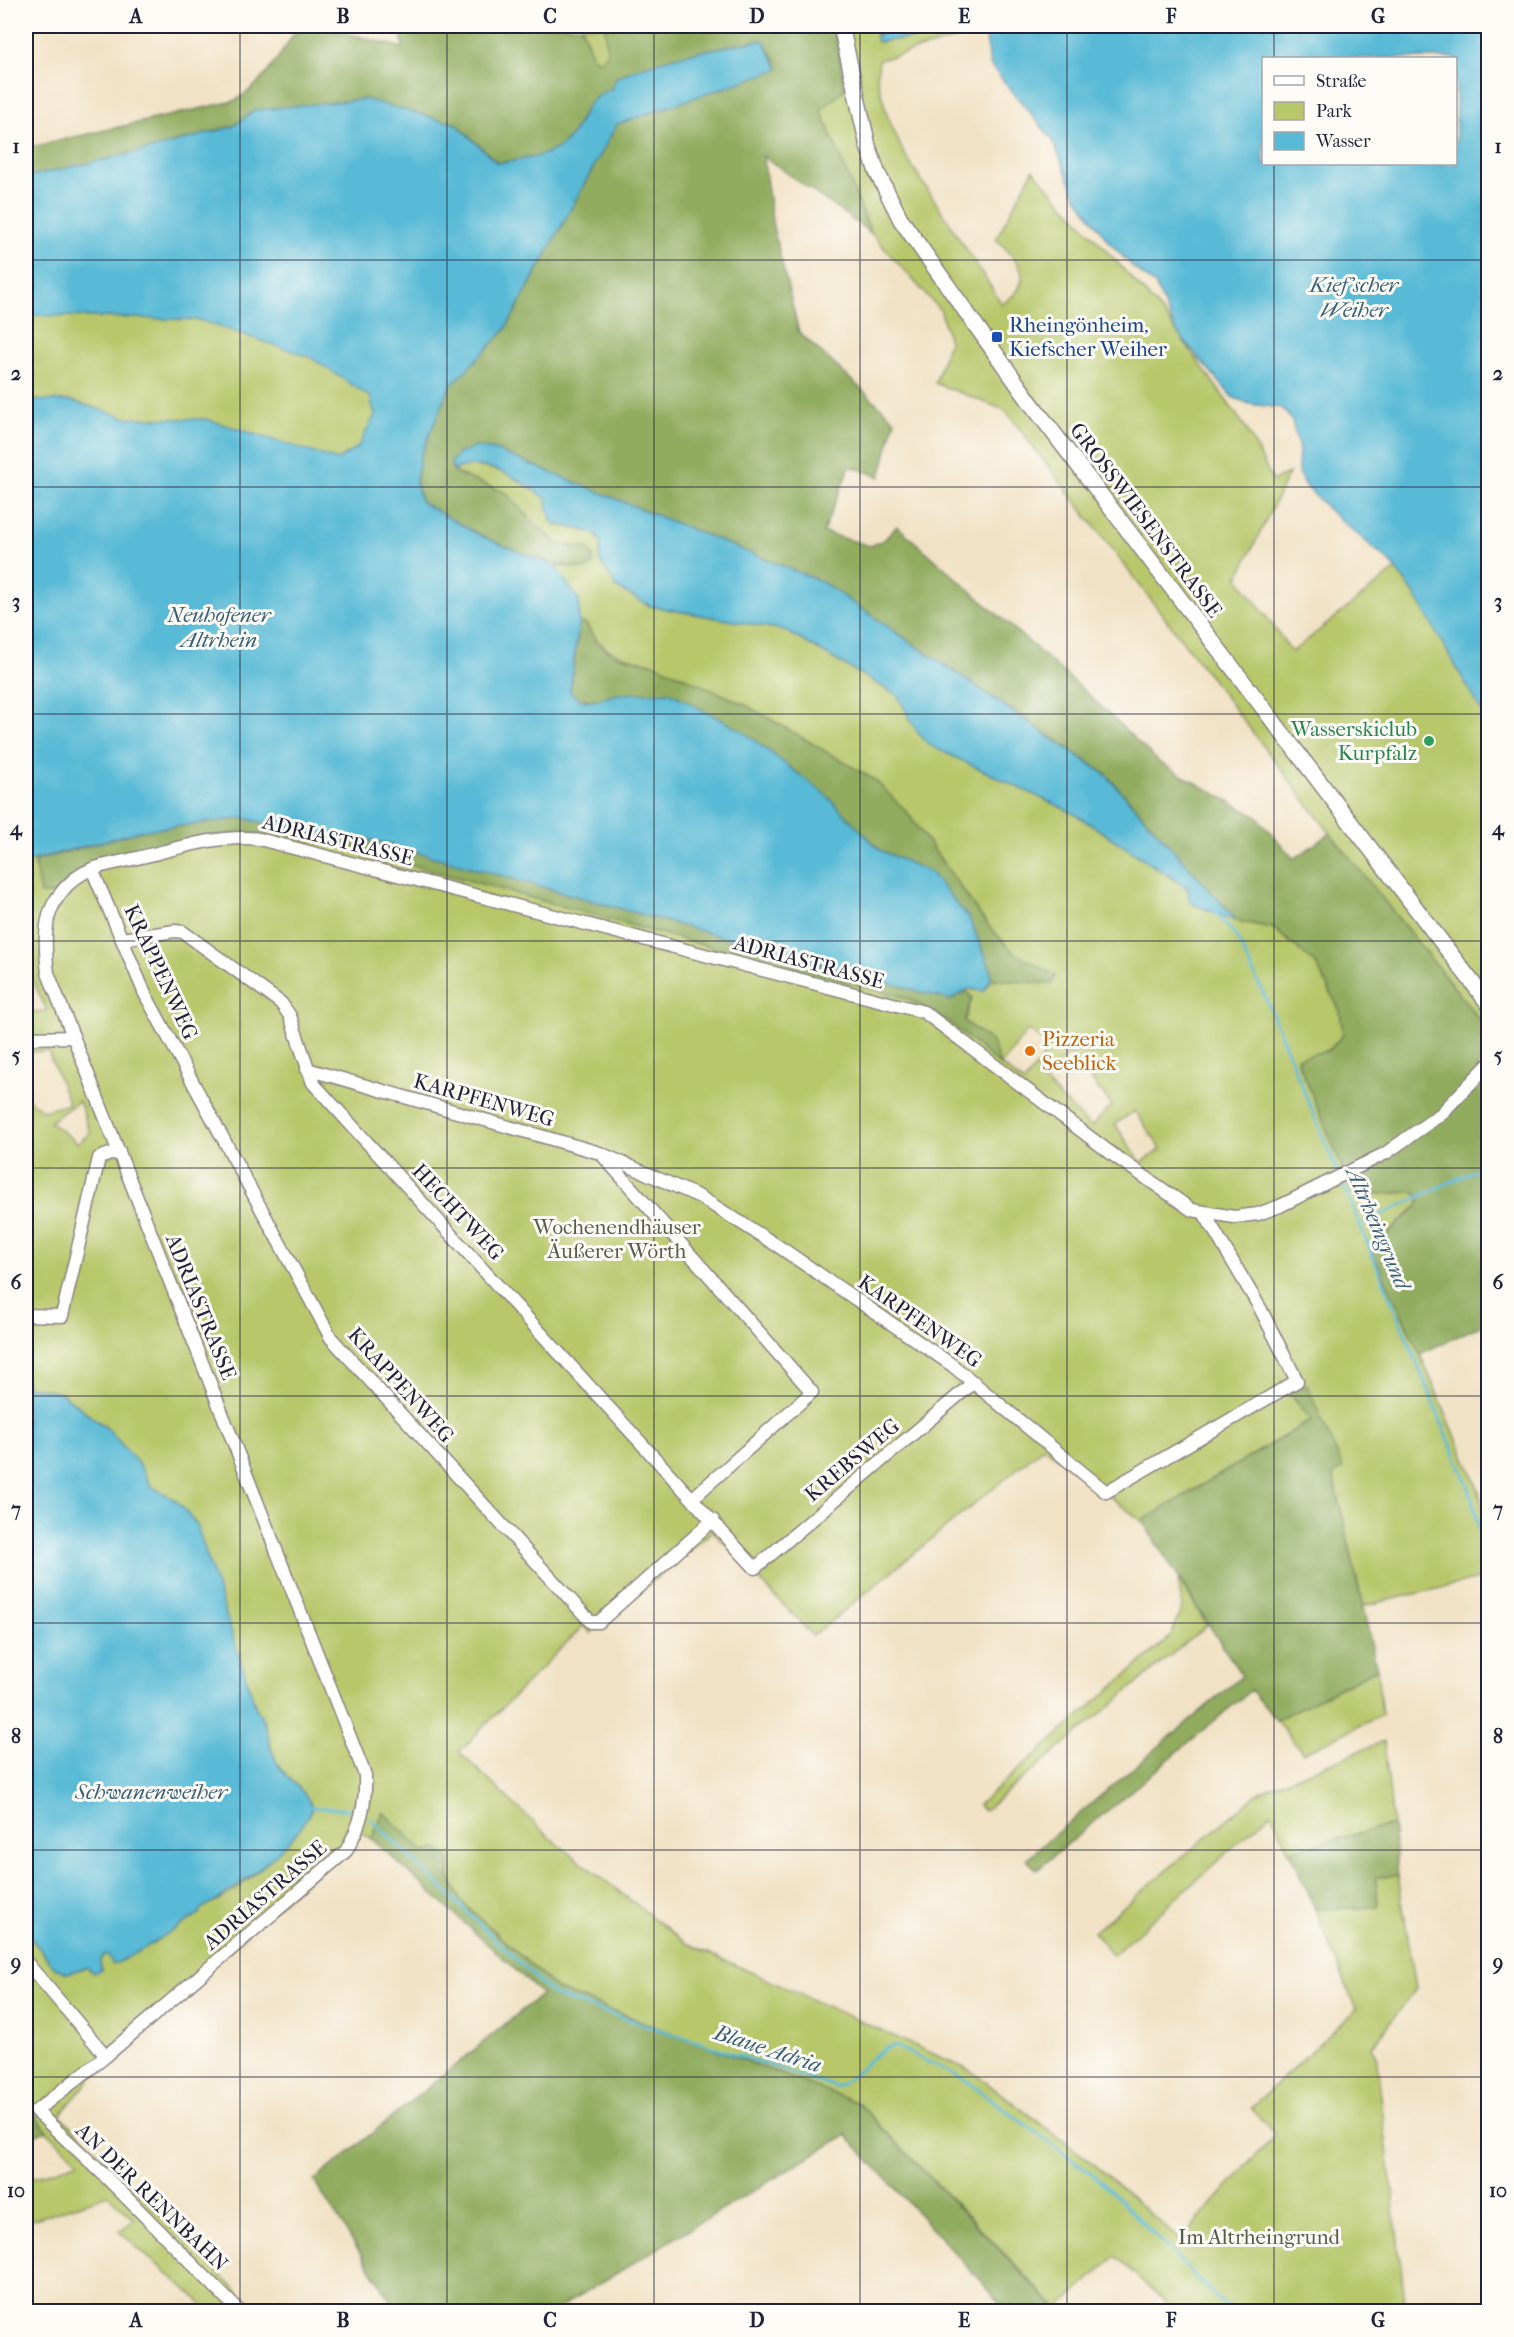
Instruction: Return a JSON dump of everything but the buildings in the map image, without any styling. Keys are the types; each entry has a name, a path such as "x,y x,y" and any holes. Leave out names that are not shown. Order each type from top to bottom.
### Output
{"street":[{"name":"GROSSWIESENSTRASSE","path":"841,26 868,146 877,172 901,220 1044,420 1488,1003"},
{"name":"ADRIASTRASSE","path":"36,2111 106,2056 346,1851 358,1830 366,1801 365,1774 48,974 46,929 58,896 73,880 92,869 196,844 240,838 259,839 924,1012 1112,1154 1192,1210 1234,1217 1258,1214 1386,1153 1441,1114 1488,1065"},
{"name":"KRAPPENWEG","path":"92,869 150,1002 331,1338 591,1622 599,1622 713,1520"},
{"name":"HECHTWEG","path":"122,939 175,931 191,938 286,1009 314,1083 694,1497 755,1568"},
{"path":"26,1038 74,1037"},
{"name":"KARPFENWEG","path":"307,1069 600,1154 683,1189 726,1212 952,1365 1106,1492 1297,1381 1260,1308 1204,1213"},
{"path":"26,1315 62,1316 99,1158 118,1151"},
{"path":"600,1154 812,1392 694,1497"},
{"name":"KREBSWEG","path":"755,1568 974,1382"},
{"path":"26,1962 106,2056"},
{"name":"AN DER RENNBAHN","path":"36,2111 103,2174 240,2312"}],"green space":[{"path":"964,25 979,27 985,31 879,60 877,78 887,115 903,152 1002,304 1013,296 1022,279 1021,271 1012,255 996,239 1033,170 1164,314 1246,428 1273,481 1289,473 1238,578 1292,652 1396,569 1414,593 1488,723 1488,1030 1330,833 1005,410 935,383 949,342 941,311 871,233 821,110 845,89 833,26 875,26 877,42 925,36"},
{"path":"299,26 320,26 403,48 401,26 581,26 593,58 599,61 607,55 605,26 833,26 845,89 821,110 871,233 763,156 773,227 799,332 895,420 880,477 850,466 823,532 870,546 884,540 897,526 1089,695 1160,763 1256,816 1294,859 1330,833 1488,1030 1488,1055 1478,1068 1488,1080 1488,1322 1420,1354 1373,1253 1373,1246 1418,1206 1420,1196 1413,1192 1357,1195 1352,1192 1297,1058 1329,1050 1343,1035 1340,1011 1316,964 1273,928 1237,921 1106,774 822,582 495,450 451,467 455,473 506,493 536,525 558,544 588,548 593,556 593,564 586,569 564,566 521,553 480,535 421,502 416,482 420,457 450,386 505,330 617,124 778,69 776,60 763,40 670,58 616,78 612,88 596,98 587,108 571,136 556,149 538,157 498,163 456,124 255,110 234,126 156,148 26,177 26,148 234,101 255,86 263,77"},
{"path":"581,26 605,26 608,55 599,61 593,58"},
{"path":"875,26 901,26 876,36"},
{"path":"26,265 413,349 358,447 338,460 287,445 26,530"},
{"path":"477,466 508,475 546,498 551,520 555,524 591,532 597,536 601,543 599,559 617,588 650,606 784,630 897,695 918,733 931,746 1075,814 1188,889 1190,903 1237,921 1273,928 1316,964 1340,1011 1343,1035 1329,1050 1297,1059 1357,1195 1413,1192 1420,1196 1418,1205 1373,1246 1373,1253 1478,1488 1488,1527 1488,1577 1363,1606 1333,1474 1312,1419 1142,1521 1044,1447 813,1636 713,1531 591,1633 583,1626 459,1752 549,1837 686,1943 971,2071 1094,2164 1180,2240 1275,2134 1251,2108 1356,2009 1315,1909 1378,1907 1376,1877 1398,1876 1416,1989 1372,2047 1376,2054 1406,2311 1172,2311 1173,2309 1115,2256 1058,2309 858,2103 558,1990 461,1901 450,1878 449,1858 424,1853 383,1812 372,1839 361,1832 108,2058 60,2115 257,2311 209,2311 119,2231 134,2220 108,2195 26,2222 26,2180 79,2162 47,2131 32,2111 26,2113 26,1932 55,1968 68,1973 87,1967 93,1973 101,1970 100,1960 103,1955 108,1955 114,1964 238,1887 288,1841 299,1829 312,1807 275,1759 263,1721 177,1501 151,1486 141,1467 109,1430 62,1393 26,1386 26,1097 43,1111 69,1104 48,1051 26,1052 26,1012 47,1011 31,976 28,929 26,929 26,862 34,861 40,893 104,859 189,839 244,833 345,844 681,939 907,998 947,1021 999,1064 992,1042 964,1021 972,998 966,991 969,989 984,991 991,979 1052,984 1055,976 1014,953 986,923 906,811 655,664 607,649 586,624 579,623 579,600 555,566 586,569 588,548 558,544 536,525 506,493 455,473 457,468","holes":["1028,1030 1050,1047 1024,1083 1001,1065","1070,1054 1112,1105 1091,1127 1041,1078","79,1101 90,1133 78,1143 50,1122","1135,1111 1161,1149 1141,1163 1115,1124"]},
{"path":"579,623 586,624 597,643 615,655 655,664 746,705 875,780 906,811 986,923 1014,953 1055,975 1052,984 991,979 990,970 969,918 930,872 880,850 825,794 618,694 587,700 570,692"},
{"path":"243,818 326,838 335,835 380,842 950,1000 966,991 972,998 964,1021 992,1042 1000,1065 947,1021 907,998 681,939 387,858 345,844 244,833 189,839 104,859 82,869 55,894 40,894 34,861 140,831"},
{"path":"1307,1385 1343,1468 1333,1475 1377,1669 1276,1720 1251,1690 1037,1870 1026,1859 1242,1676 1142,1521 1312,1420 1288,1392"},
{"path":"1178,1578 1207,1625 984,1811 978,1805 1171,1636 1182,1607"},
{"path":"1377,1669 1382,1715 1303,1753 1276,1720"},
{"path":"1384,1741 1393,1825 1289,1851 1271,1813 1113,1955 1093,1932 1261,1791"},
{"path":"383,1812 424,1852 437,1849 449,1858 450,1878 461,1901 558,1990 858,2103 1058,2311 1008,2311 846,2135 554,2311 398,2311 314,2181 542,1994 372,1839"},
{"path":"1393,1825 1398,1876 1376,1877 1378,1907 1315,1909 1289,1851"},
{"path":"31,2111 47,2131 26,2139 26,2113"}],"water":[{"path":"901,26 961,26 924,36 877,42 876,36"},
{"name":"Kief'scher Weiher","path":"977,26 1488,26 1488,723 1414,593 1390,562 1331,512 1303,483 1298,469 1299,449 1292,421 1282,408 1249,404 1232,397 1176,331 1156,286 1135,269 1108,241 1076,196 1052,139 990,65 985,31"},
{"name":"Neuhofener Altrhein","path":"763,40 779,69 617,124 505,330 450,387 420,457 416,482 421,502 483,537 555,566 579,600 579,623 570,692 580,700 593,701 618,694 669,692 741,730 825,794 880,850 930,872 969,918 991,970 991,979 984,991 969,989 950,1000 380,842 335,835 326,838 243,818 140,831 26,862 26,400 72,401 128,418 206,419 338,460 358,447 375,415 370,397 310,357 199,320 26,315 26,177 156,148 234,126 255,110 365,99 456,124 497,163 527,159 547,153 564,143 571,136 590,103 612,88 616,78 670,58"},
{"path":"475,447 495,450 822,582 1106,775 1237,921 1190,903 1188,888 1075,814 931,746 918,733 897,695 784,630 650,606 617,588 599,559 601,543 597,536 591,532 555,524 551,520 546,498 516,479 494,469 470,466 458,468 455,473 451,462 459,453"},
{"name":"Schwanenweiher","path":"26,1386 61,1393 109,1430 141,1467 151,1486 177,1501 197,1525 272,1752 279,1766 306,1796 312,1807 305,1821 280,1850 230,1891 201,1909 199,1914 113,1965 108,1955 103,1955 100,1960 101,1970 93,1973 87,1967 68,1973 55,1968 26,1932"}],"waterway":[{"name":"Altrheingrund","path":"1216,913 1236,936 1266,999 1338,1173"},
{"path":"1360,1225 1488,1164"},
{"name":"Altrheingrund","path":"1341,1179 1470,1491 1488,1566"},
{"name":"Blaue Adria","path":"312,1807 354,1810"},
{"name":"Blaue Adria","path":"371,1819 553,1995 836,2087 844,2083 879,2053 895,2046 964,2079 1101,2181 1231,2312"}],"place":[{"name":"Rheingönheim, Kiefscher Weiher","path":"997,337"},
{"name":"Wasserskiclub Kurpfalz","path":"1429,741"},
{"name":"Pizzeria Seeblick","path":"1030,1051"}],"park label":[{"name":"Wochenendhäuser Äußerer Wörth","path":"617,1239"},
{"name":"Im Altrheingrund","path":"1259,2237"}]}
